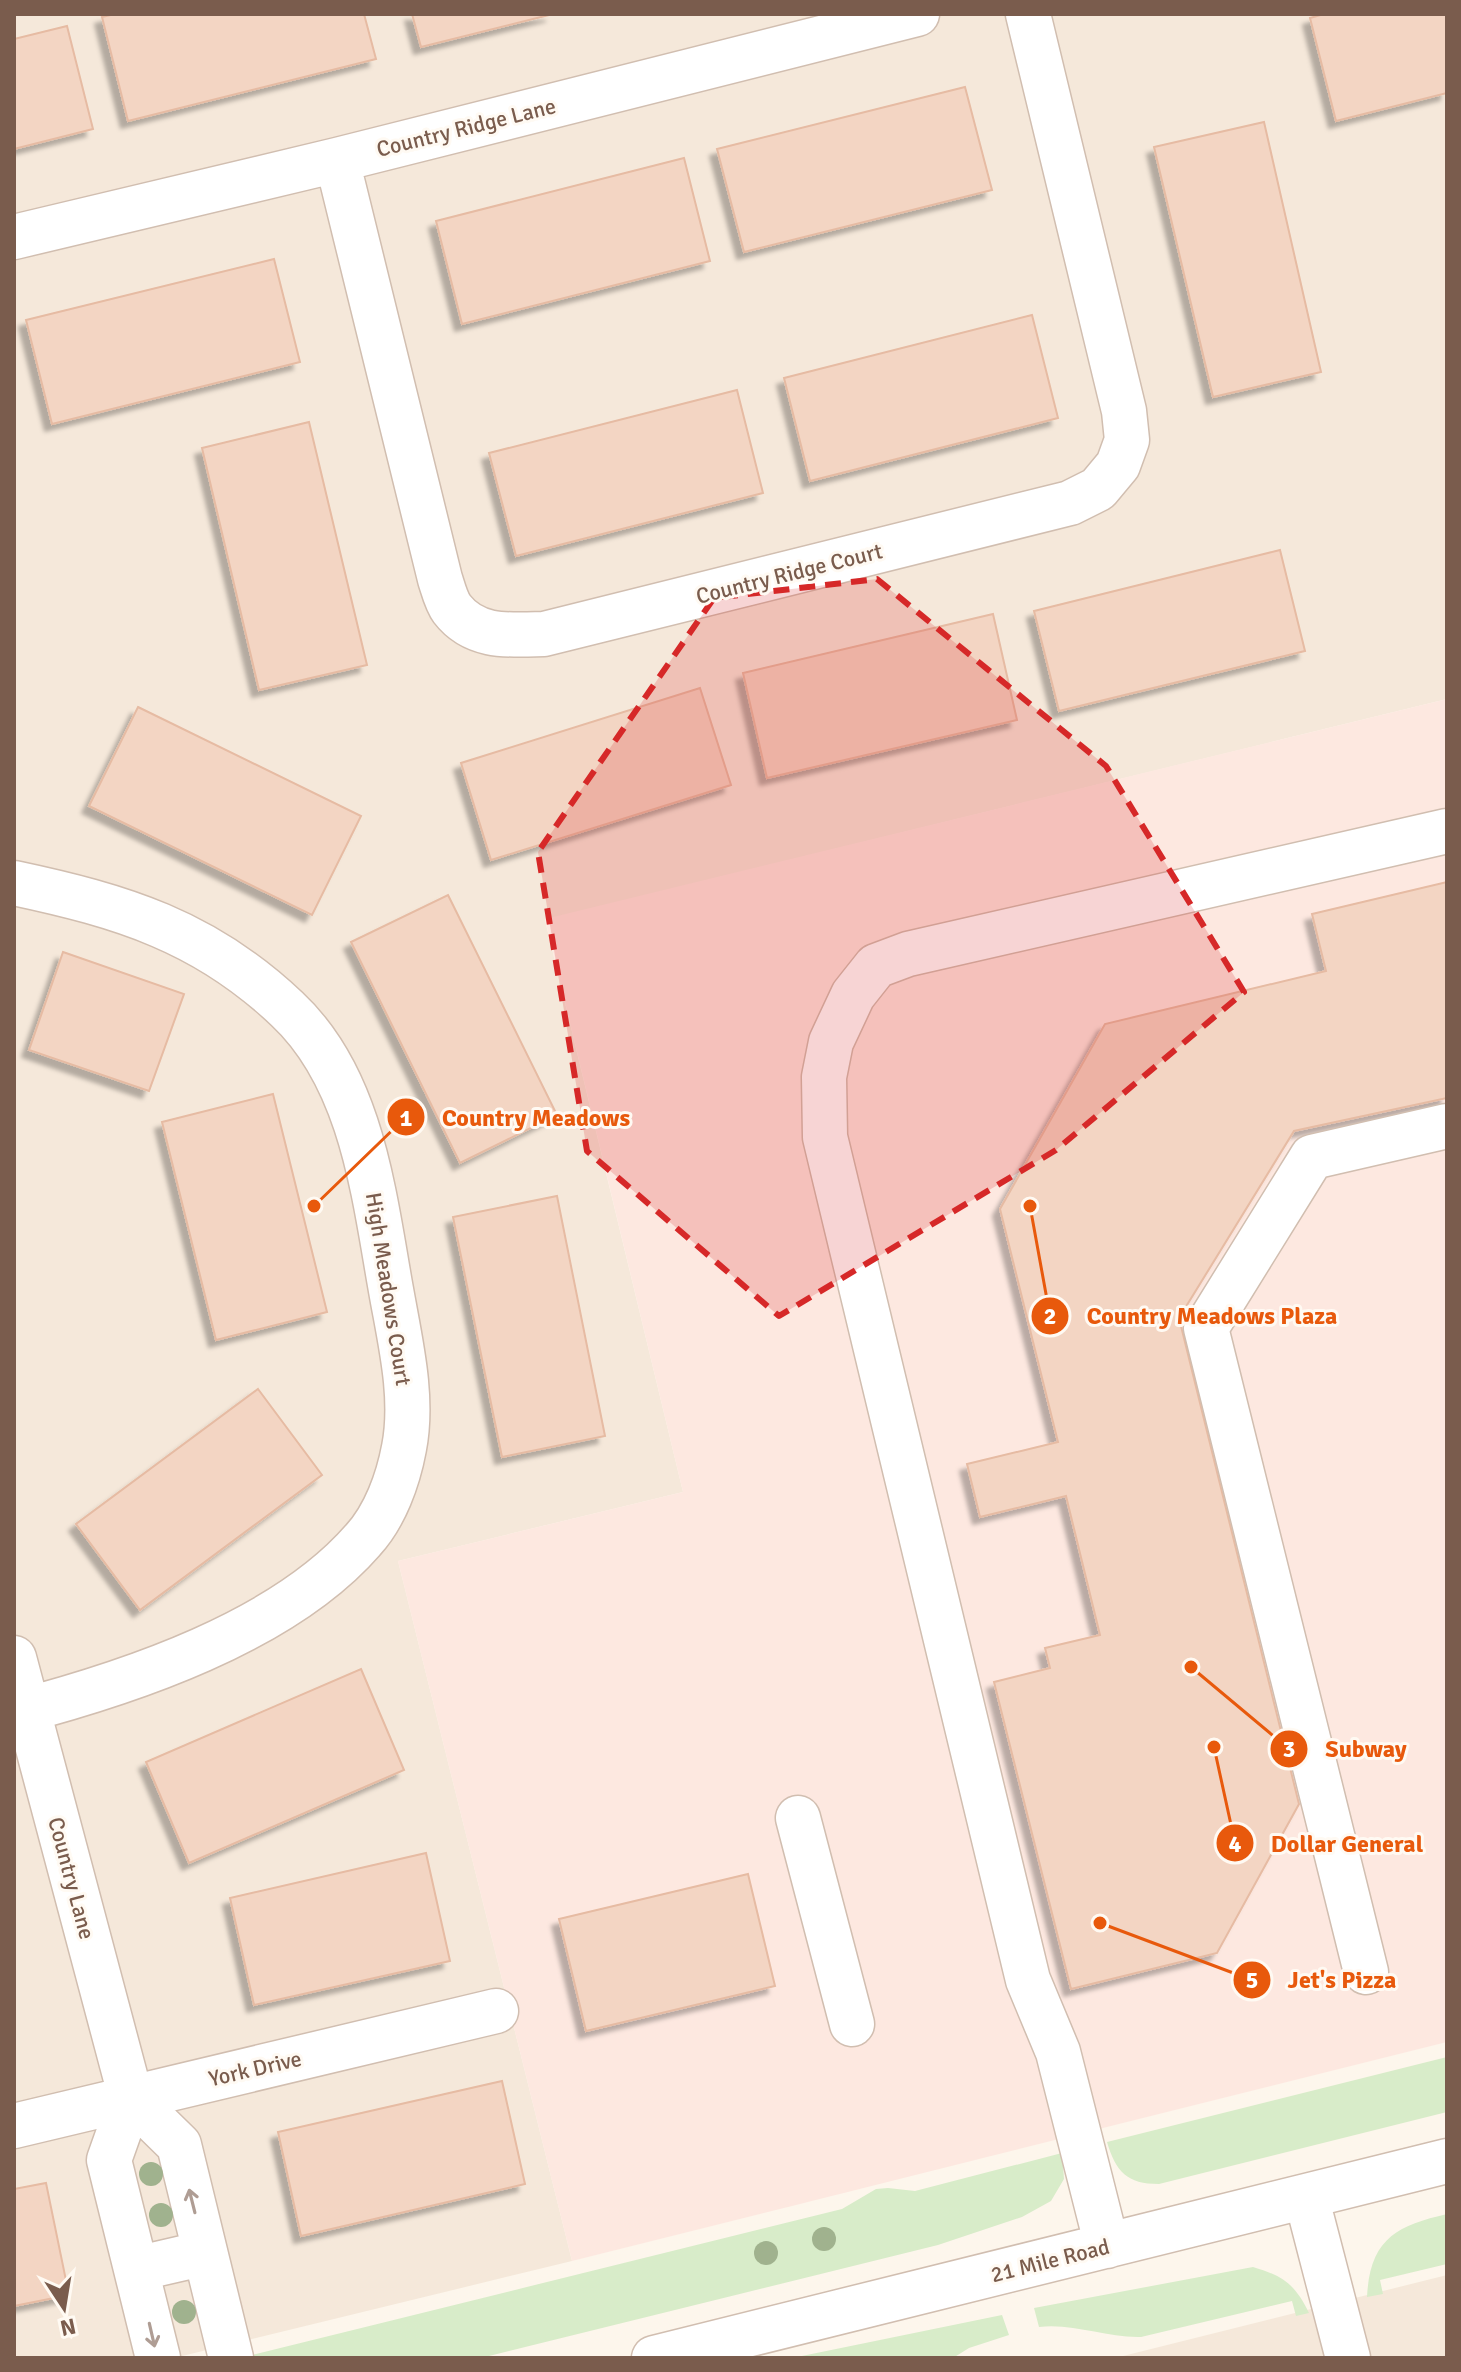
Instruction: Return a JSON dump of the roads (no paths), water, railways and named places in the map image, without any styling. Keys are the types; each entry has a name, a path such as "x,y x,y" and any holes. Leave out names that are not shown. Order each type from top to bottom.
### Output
{"street":[{"name":"Country Ridge Lane","path":"14,237 337,160 917,14"},
{"name":"Country Ridge Court","path":"337,160 440,579 451,608 476,630 508,635 544,634 1070,503 1098,489 1118,465 1127,440 1124,411 1028,14"},
{"path":"1107,2246 1058,2052 1028,1980 825,1137 824,1077 831,1042 853,995 876,966 908,954 1447,831"},
{"name":"High Meadows Court","path":"14,883 74,896 149,919 208,947 248,975 290,1011 324,1054 350,1106 367,1159 401,1344 407,1402 404,1447 391,1496 365,1539 328,1575 234,1634 171,1664 21,1711"},
{"path":"1366,1972 1206,1328 1312,1157 1447,1126"},
{"name":"Country Lane","path":"14,1658 21,1711 131,2098"},
{"path":"798,1818 852,2024"},
{"name":"York Drive","path":"14,2126 496,2011"},
{"path":"158,2358 109,2160 131,2098 179,2145 231,2358"},
{"name":"21 Mile Road","path":"654,2358 1447,2161"},
{"path":"1306,2196 1348,2358"},
{"path":"136,2269 205,2253"}],"place":[{"name":"Country Meadows","path":"314,1206"},
{"name":"Country Meadows Plaza","path":"1030,1206"},
{"name":"Subway","path":"1191,1667"},
{"name":"Dollar General","path":"1214,1747"},
{"name":"Jet's Pizza","path":"1100,1923"}]}
